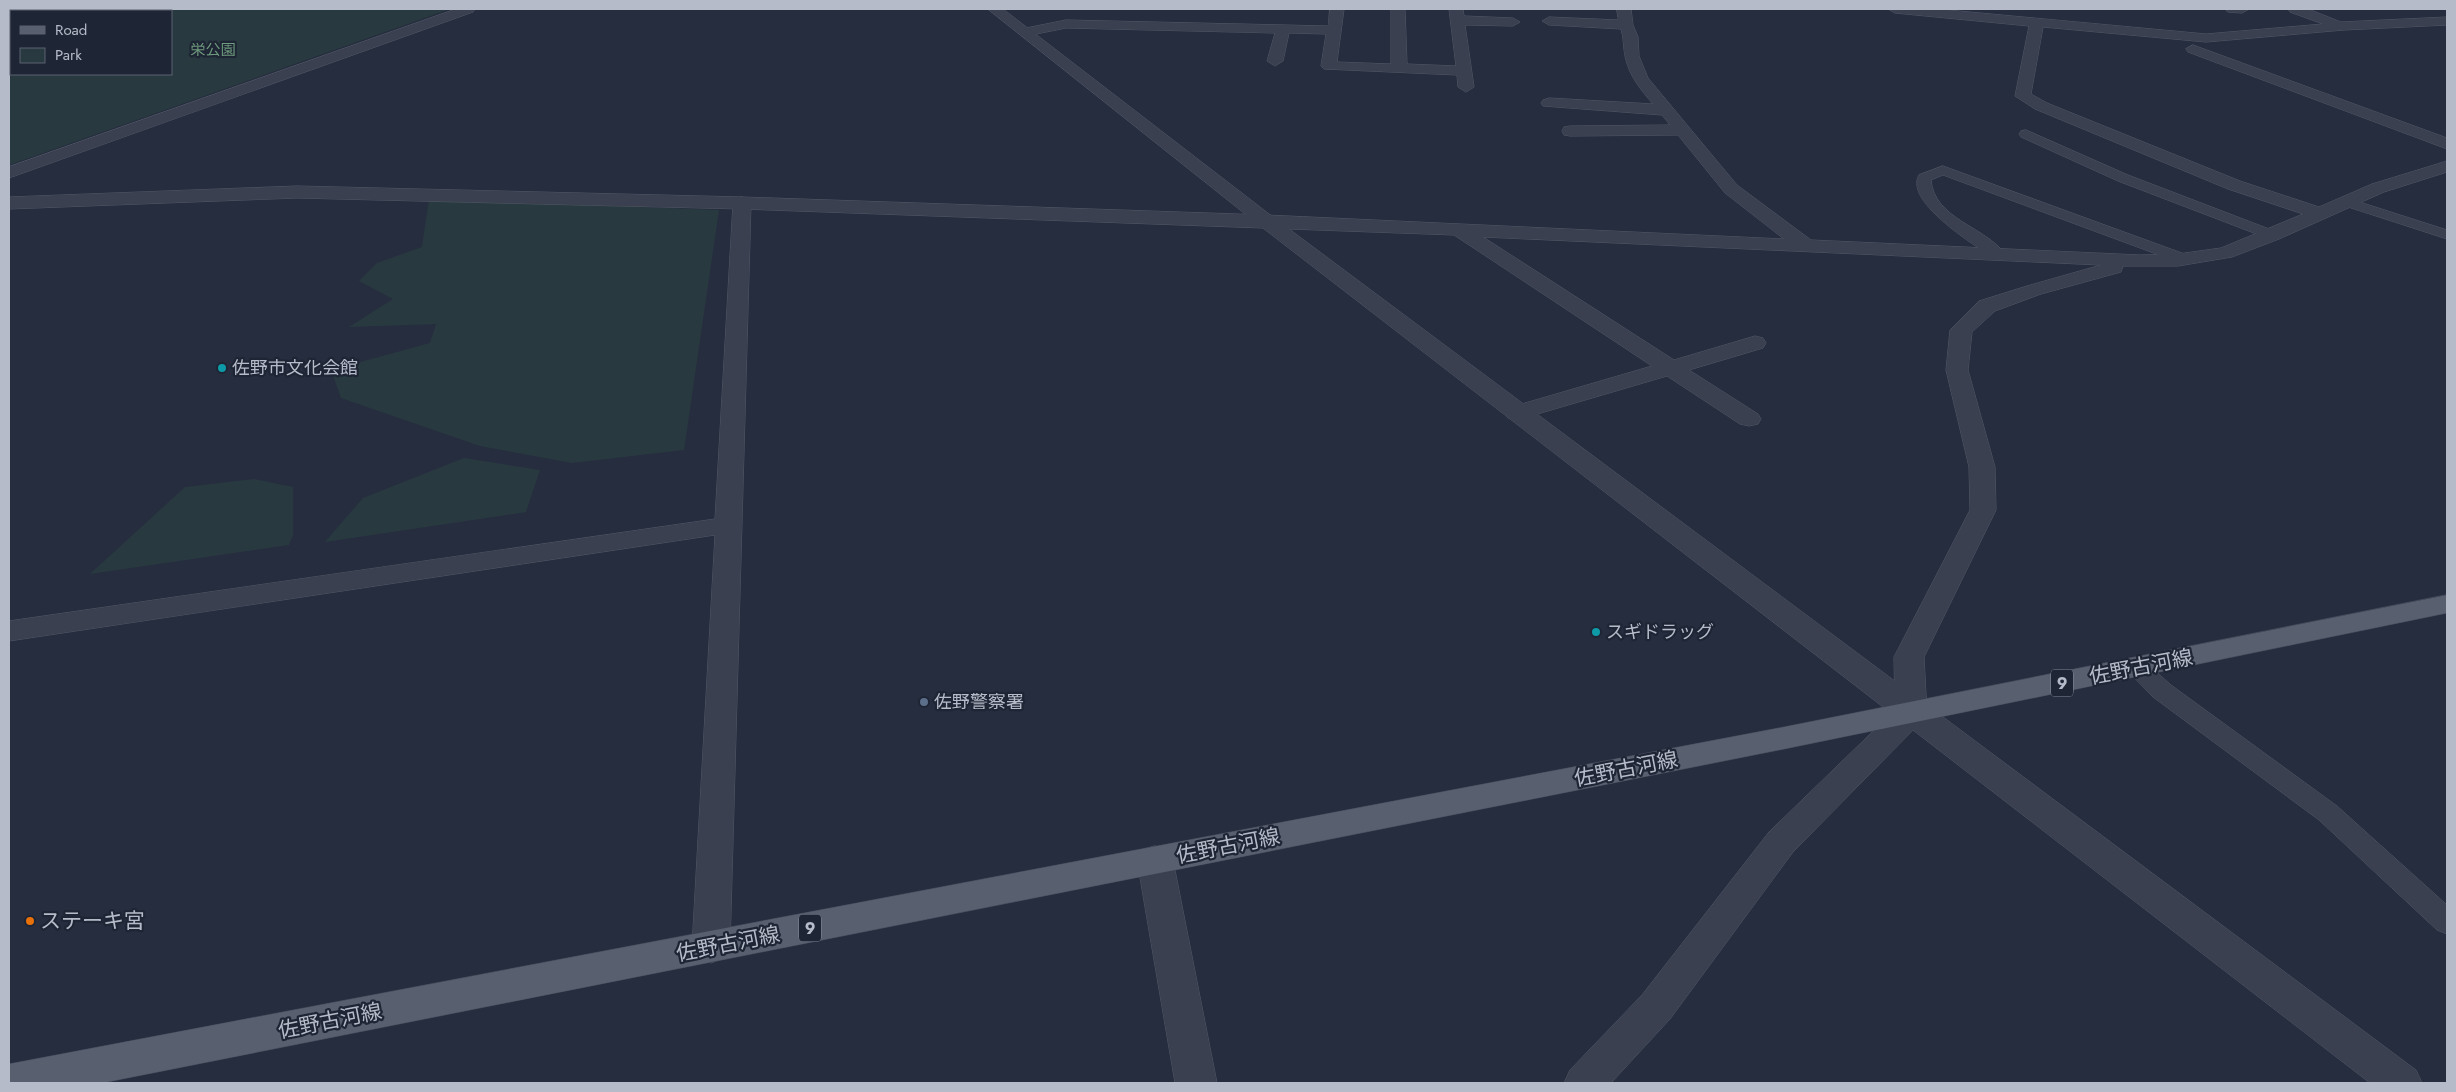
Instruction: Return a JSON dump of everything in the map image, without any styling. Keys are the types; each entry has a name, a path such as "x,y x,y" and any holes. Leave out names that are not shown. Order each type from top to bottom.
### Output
{"main road":[{"name":"佐野古河線","path":"9,1083 1911,713 2447,604"}],"street":[{"path":"9,173 468,9"},
{"path":"996,9 1266,222 2401,1083"},
{"path":"1337,9 1329,66 1464,71"},
{"path":"1398,9 1399,69"},
{"path":"1895,9 2206,38 2344,26 2447,21"},
{"path":"2233,9 2242,9"},
{"path":"2295,9 2344,26"},
{"path":"1466,87 1457,14 1514,22"},
{"path":"1549,21 1625,17 1631,37 1632,56 1641,79 1665,110 1731,189 1805,245"},
{"path":"2128,18 2152,32"},
{"path":"2037,22 2023,96 2041,106 2226,182 2320,214"},
{"path":"1026,32 1066,24 1334,30"},
{"path":"1275,61 1283,29"},
{"path":"2193,49 2447,144"},
{"path":"1549,103 1665,110"},
{"path":"1570,131 1682,130"},
{"path":"9,203 297,192 742,203 1266,222 2140,261 2184,259 2225,253 2272,236 2378,188 2447,166"},
{"path":"712,947 727,526 742,203"},
{"path":"1458,230 1749,419"},
{"path":"1585,1083 1656,1007 1780,842 1911,713 1909,657 1983,510 1982,467 1957,370 1961,330 1987,306 2034,290 2140,261"},
{"path":"1517,412 1755,344"},
{"path":"9,631 727,526"},
{"path":"1155,860 1196,1083"}],"lane":[{"path":"2026,134 2124,178 2272,236"},
{"path":"1998,254 1944,215 1925,196 1924,178 1943,170 2184,259"},
{"path":"2347,202 2447,235"},
{"path":"2137,668 2162,691 2328,814 2438,911 2447,922"}],"green space":[{"name":"栄公園","path":"450,9 9,165 9,31 10,75 172,75 172,10 84,10"},
{"path":"429,199 719,210 684,450 572,463 480,446 341,398 331,370 430,343 436,324 349,327 393,299 359,281 377,263 422,247"},
{"path":"464,458 540,470 526,512 325,542 363,498"},
{"path":"254,479 293,487 293,535 289,545 90,574 185,487"}],"place":[{"name":"佐野市文化会館","path":"222,368"},
{"name":"スギドラッグ","path":"1596,632"},
{"name":"佐野警察署","path":"924,702"},
{"name":"ステーキ宮","path":"30,921"}]}
